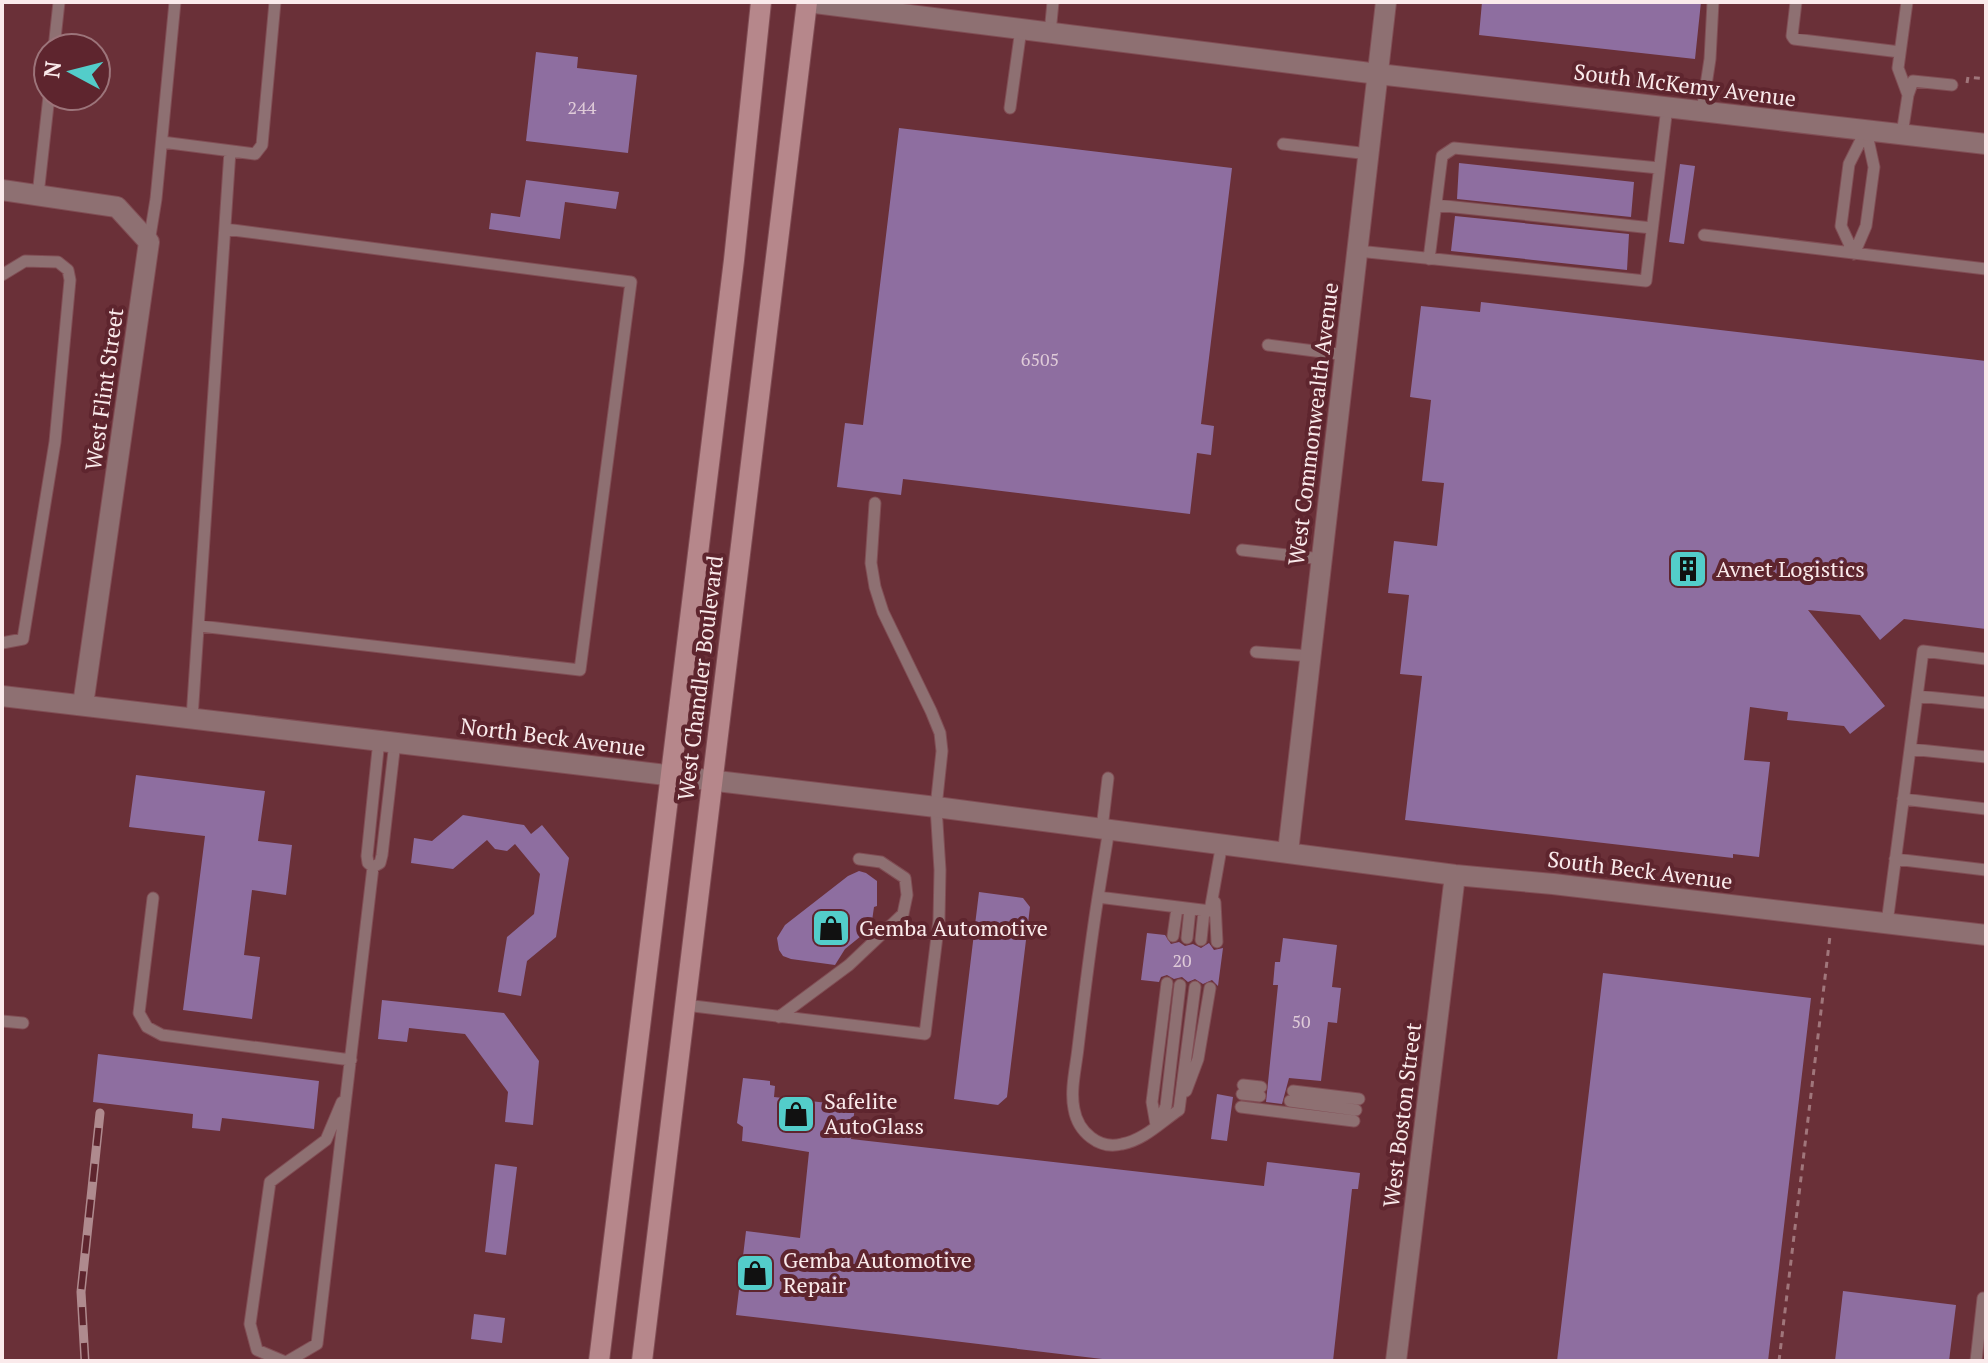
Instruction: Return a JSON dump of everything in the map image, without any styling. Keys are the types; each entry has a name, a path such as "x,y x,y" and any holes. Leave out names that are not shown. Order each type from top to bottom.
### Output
{"main road":[{"name":"West Chandler Boulevard","path":"599,1361 734,260 761,2"},
{"name":"West Chandler Boulevard","path":"642,1361 807,2"}],"street":[{"name":"South McKemy Avenue","path":"807,2 1378,74 1986,144"},
{"name":"West Commonwealth Avenue","path":"1288,852 1386,2"},
{"path":"2,190 117,207 149,242"},
{"name":"West Flint Street","path":"83,705 149,242"},
{"name":"North Beck Avenue","path":"2,696 1288,852"},
{"name":"South Beck Avenue","path":"1288,852 1455,875 1986,935"},
{"name":"West Boston Street","path":"1396,1361 1455,875"}],"lane":[{"path":"56,32 59,2"},
{"path":"149,242 175,2"},
{"path":"162,142 255,154 262,145 275,2"},
{"path":"1050,33 1053,2"},
{"path":"1702,111 1710,59 1713,2"},
{"path":"1796,2 1794,39 1900,52"},
{"path":"1907,2 1898,68 1908,95"},
{"path":"1010,108 1021,29"},
{"path":"1902,134 1913,81 1952,85"},
{"path":"1358,251 1646,281 1667,107"},
{"path":"38,195 47,112"},
{"path":"1854,254 1841,226 1849,164 1866,130"},
{"path":"1854,254 1866,226 1874,167 1866,130"},
{"path":"1283,144 1369,154"},
{"path":"1429,259 1442,156 1454,148 1659,168"},
{"path":"192,718 230,151"},
{"path":"1436,205 1652,228"},
{"path":"200,626 580,670 631,282 225,229"},
{"path":"1704,235 1986,269"},
{"path":"2,275 25,261 58,262 68,270 70,280 55,442 23,639 2,643"},
{"path":"1268,345 1346,355"},
{"path":"685,1005 925,1034 939,920 936,807 942,751 940,733 883,612 875,587 871,563 875,503"},
{"path":"1242,550 1322,559"},
{"path":"1887,923 1923,651 1986,659"},
{"path":"1256,652 1310,656"},
{"path":"1917,696 1986,703"},
{"path":"347,1091 326,1140 270,1182 250,1324 257,1350 286,1361 317,1344 351,1060 373,867 380,863 382,855 387,741"},
{"path":"1910,749 1986,757"},
{"path":"1108,778 1106,828 1073,1109 1082,1129 1093,1139 1106,1145 1121,1145 1144,1137 1179,1110 1198,1059 1210,988"},
{"path":"1903,799 1986,809"},
{"path":"1098,897 1210,911 1222,843"},
{"path":"779,1017 849,965 903,914 907,895 905,878 881,862 859,859"},
{"path":"1895,859 1986,870"},
{"path":"1215,895 1217,942"},
{"path":"153,898 139,1013 147,1027 162,1035 351,1060"},
{"path":"1173,936 1177,908"},
{"path":"1187,938 1190,909"},
{"path":"1201,940 1204,911"},
{"path":"1156,1125 1152,1102 1167,983"},
{"path":"1156,1125 1166,1106 1180,985"},
{"path":"1179,1110 1195,987"},
{"path":"2,1021 23,1023"},
{"path":"1243,1089 1261,1092"},
{"path":"1241,1107 1356,1110 1292,1096"},
{"path":"1976,1361 1983,1298"}],"path":[{"path":"1967,86 1968,77 1986,79"},
{"path":"1779,1361 1832,917"}],"building":[{"path":"1482,2 1701,2 1695,59 1479,35"},
{"path":"536,52 578,57 577,68 637,75 628,153 526,141"},
{"path":"899,128 1232,168 1201,424 1214,426 1211,455 1197,453 1190,514 903,479 901,495 837,487 845,423 863,425"},
{"path":"1459,163 1634,182 1631,217 1457,199"},
{"path":"1680,164 1695,166 1684,244 1669,242"},
{"path":"526,180 619,192 616,209 565,202 560,239 489,229 491,213 520,217"},
{"path":"1455,216 1629,234 1627,270 1451,251"},
{"name":"Avnet Logistics","path":"1481,302 1986,361 1986,629 1904,619 1880,640 1860,615 1808,610 1885,706 1850,734 1844,726 1787,720 1788,712 1750,707 1744,760 1770,762 1759,857 1733,854 1733,858 1405,820 1422,676 1400,674 1409,595 1388,593 1394,541 1437,546 1444,483 1422,481 1431,400 1410,397 1421,306 1480,312"},
{"path":"136,775 265,791 258,841 292,845 286,895 252,890 244,955 260,957 252,1019 183,1010 205,836 129,827"},
{"path":"463,815 524,825 531,834 542,825 569,858 556,937 527,961 521,996 498,992 507,937 534,914 540,874 515,844 507,851 495,849 487,840 453,869 411,863 414,838 432,841"},
{"path":"859,871 877,881 877,906 874,907 871,928 845,949 835,965 783,956 777,938 785,925 848,876"},
{"path":"979,892 1023,898 1030,907 1007,1097 998,1105 954,1099"},
{"path":"1147,933 1165,935 1171,944 1179,942 1201,948 1209,943 1214,950 1223,948 1218,986 1212,980 1203,984 1195,979 1188,982 1182,977 1174,979 1167,975 1161,977 1159,982 1141,980"},
{"path":"1283,938 1337,945 1332,987 1341,988 1337,1023 1328,1022 1321,1081 1289,1078 1282,1104 1266,1102 1278,985 1273,985 1275,962 1280,962"},
{"path":"1603,973 1811,998 1768,1361 1557,1361"},
{"path":"382,1000 504,1013 539,1061 533,1125 505,1122 508,1092 465,1034 409,1028 407,1042 378,1039"},
{"path":"98,1054 319,1081 314,1129 222,1118 220,1131 192,1128 193,1114 93,1102"},
{"path":"743,1078 770,1081 770,1085 775,1086 774,1097 855,1106 851,1139 1264,1186 1267,1162 1360,1173 1358,1189 1352,1189 1333,1361 1119,1361 736,1315 746,1231 800,1238 809,1152 742,1141 743,1127 737,1123"},
{"path":"1217,1094 1233,1097 1227,1141 1211,1139"},
{"path":"495,1164 517,1167 506,1255 485,1252"},
{"path":"1843,1291 1956,1305 1949,1361 1835,1361"},
{"path":"474,1314 505,1318 502,1343 471,1339"}],"railway":[{"path":"85,1361 81,1292 100,1113"}],"place":[{"name":"Avnet Logistics","path":"1688,569"},
{"name":"Gemba Automotive","path":"831,928"},
{"name":"Safelite AutoGlass","path":"796,1114"},
{"name":"Gemba Automotive Repair","path":"755,1273"}]}
